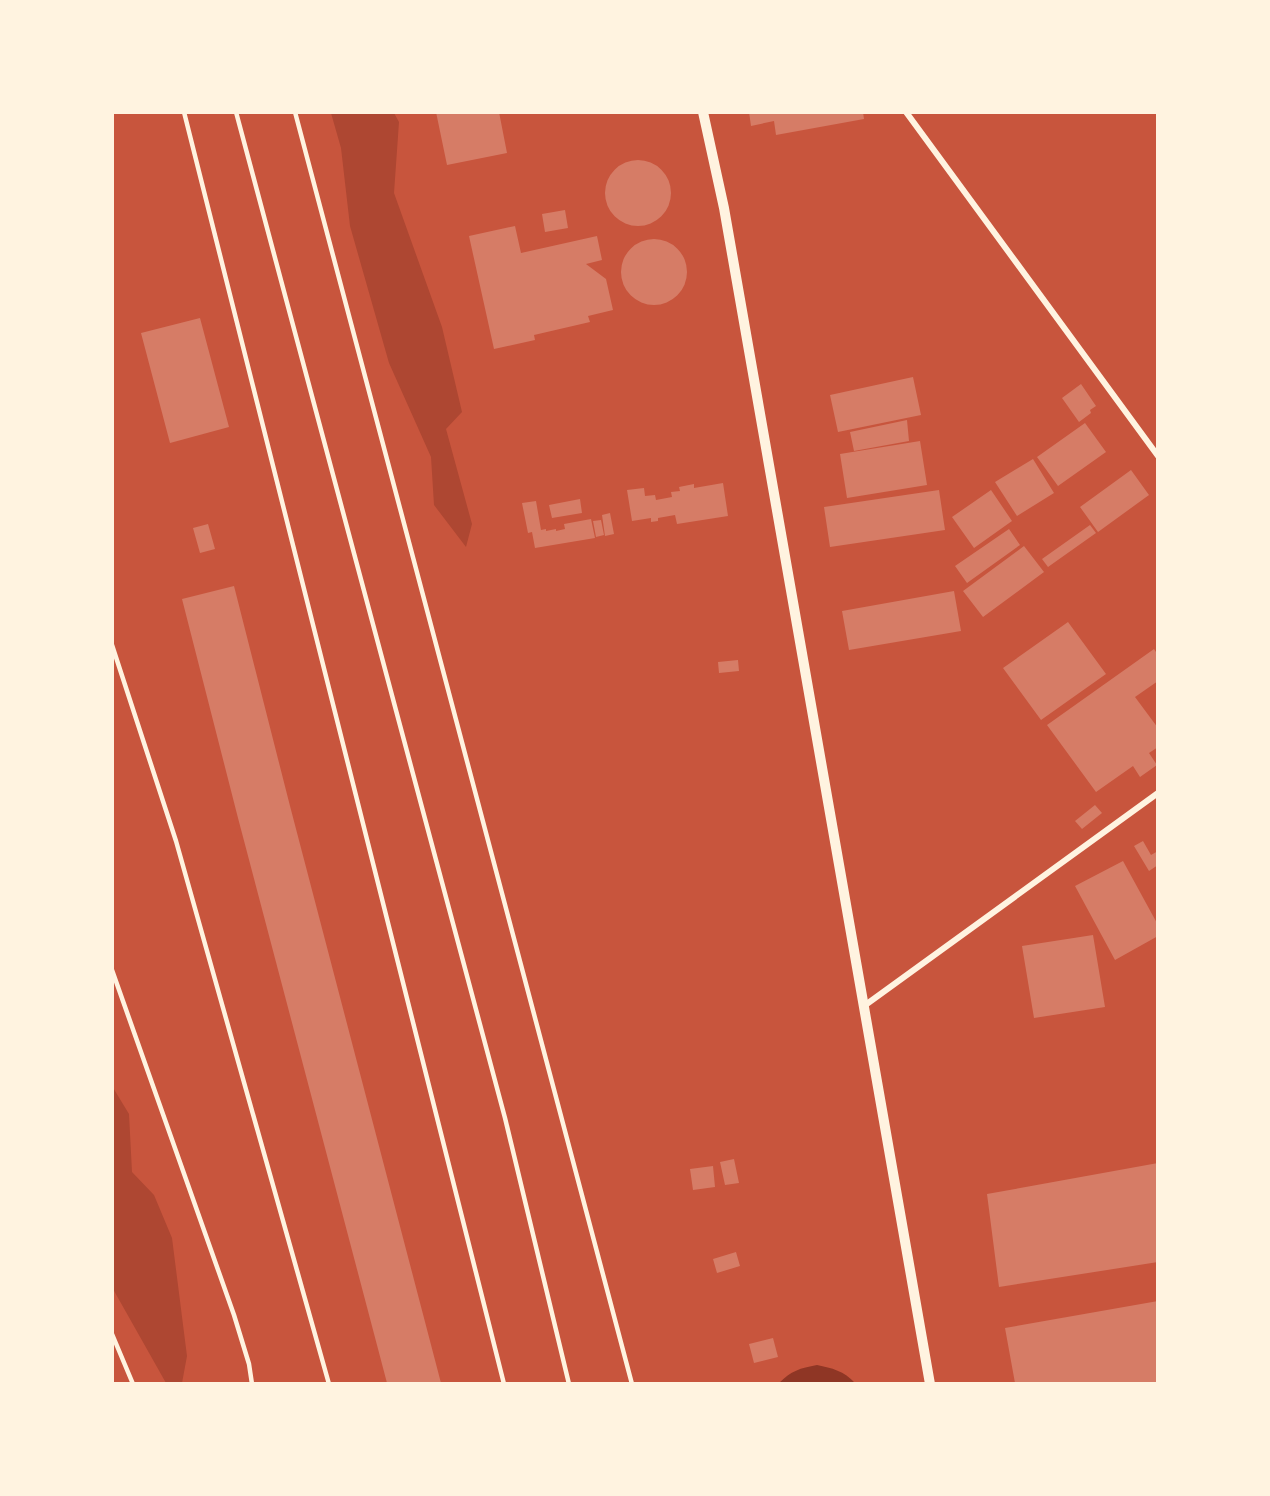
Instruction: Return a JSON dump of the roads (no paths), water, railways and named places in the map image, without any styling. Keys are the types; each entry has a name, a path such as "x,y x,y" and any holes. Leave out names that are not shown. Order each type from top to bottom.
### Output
{"street":[{"path":"704,112 724,208 930,1383"},
{"path":"906,112 1158,456"},
{"path":"864,1006 1158,794"}],"lane":[{"path":"183,112 504,1383"},
{"path":"236,112 505,1118 569,1383"},
{"path":"295,112 632,1383"},
{"path":"112,645 176,841 329,1383"},
{"path":"112,970 234,1315 249,1364 252,1383"},
{"path":"112,1334 134,1383"}]}
